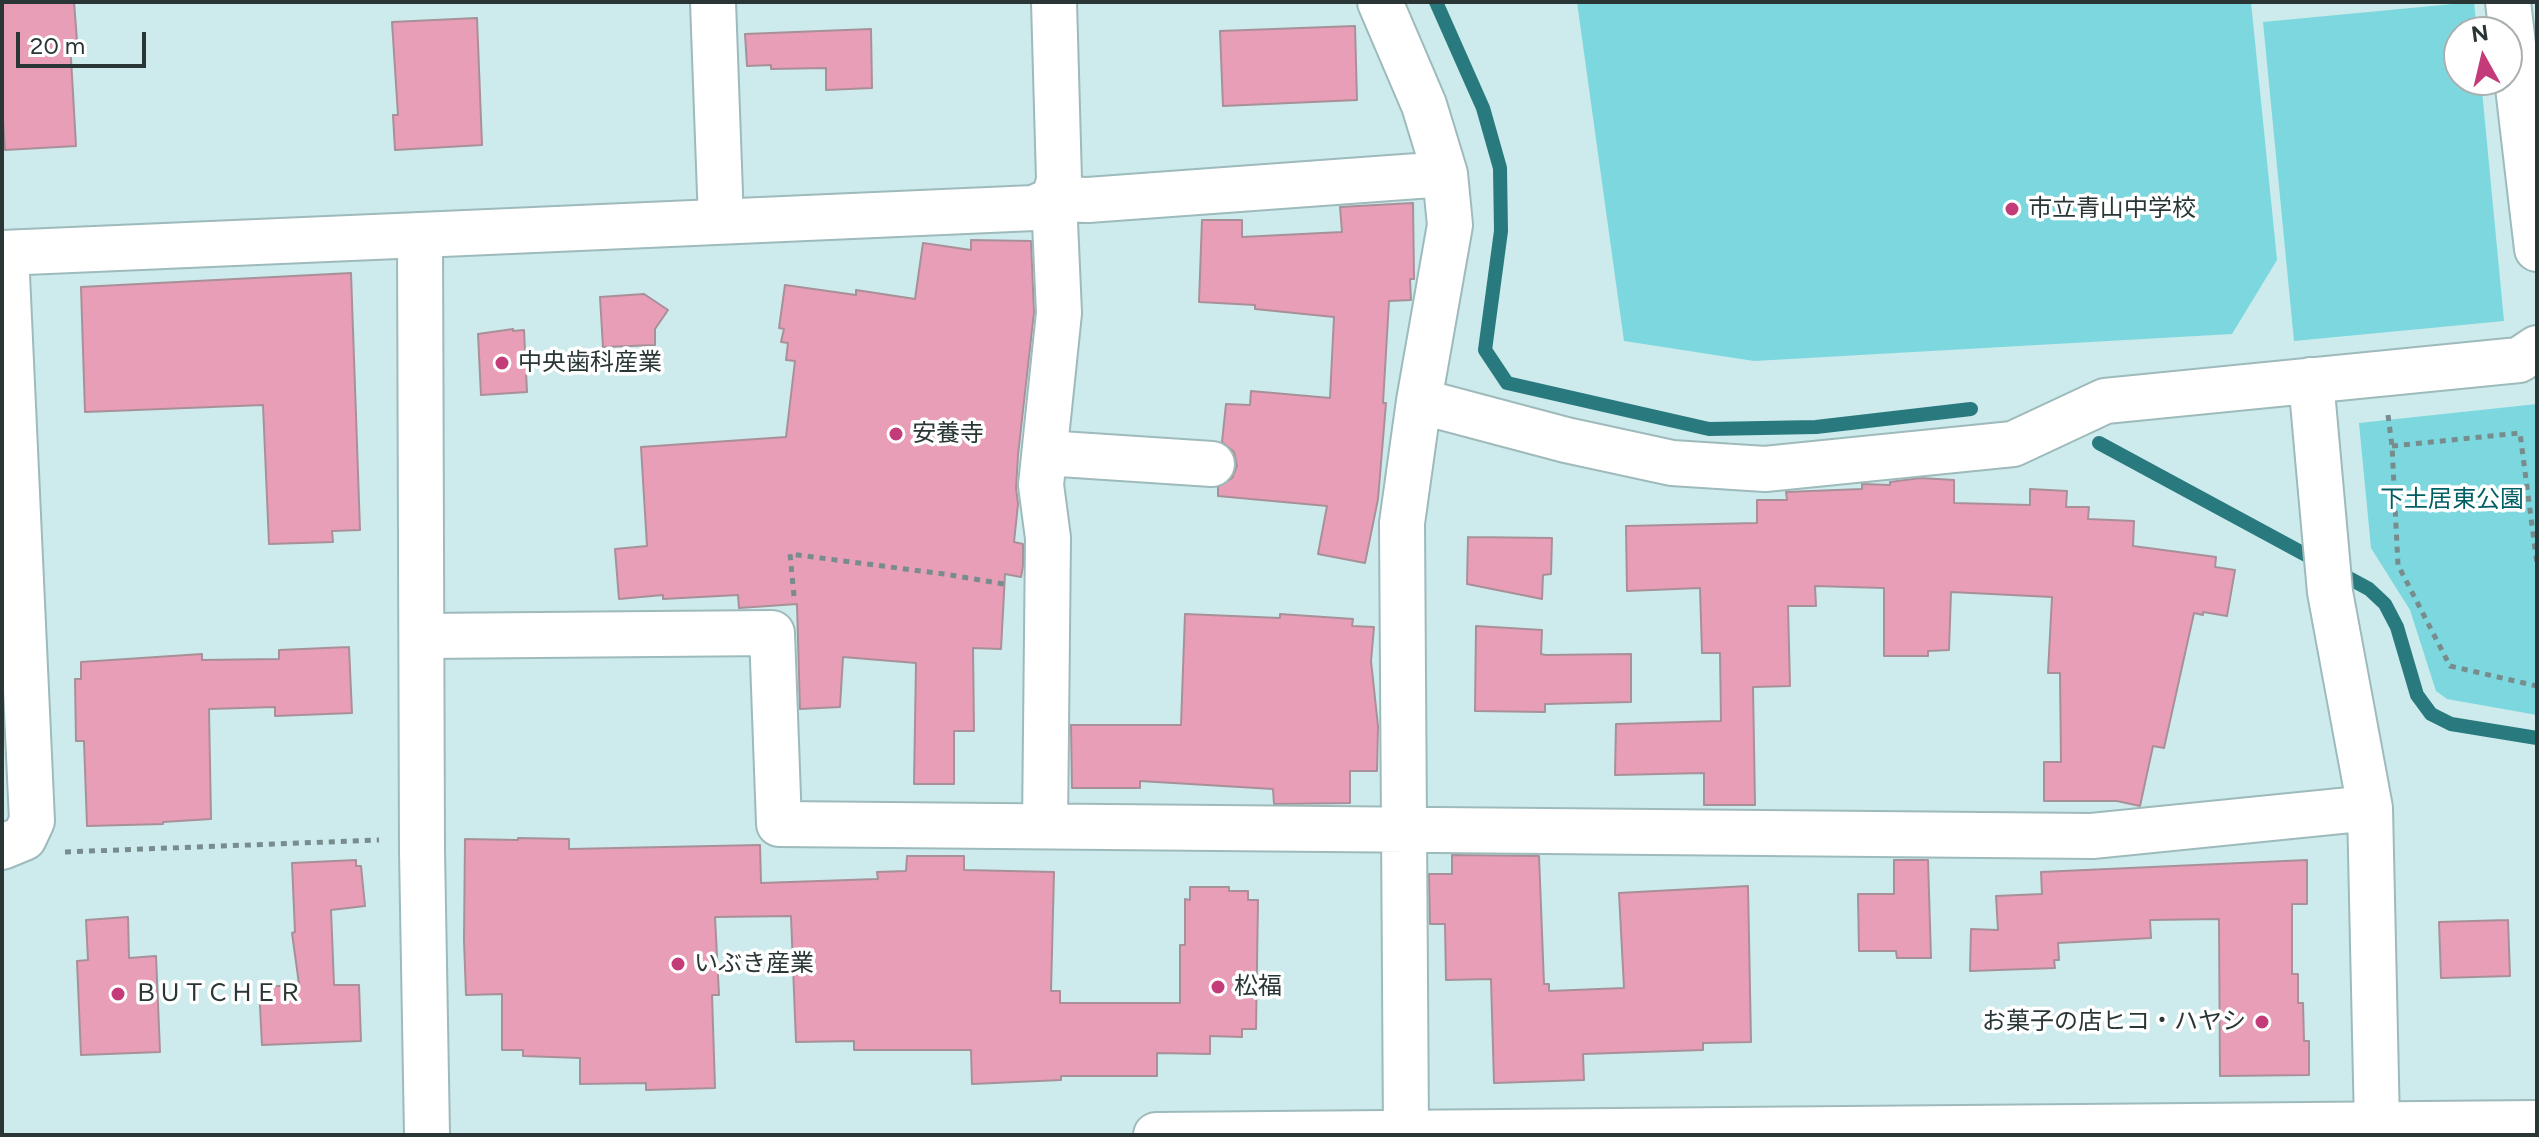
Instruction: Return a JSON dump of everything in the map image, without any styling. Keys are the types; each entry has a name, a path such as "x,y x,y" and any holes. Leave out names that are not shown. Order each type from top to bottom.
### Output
{"street":[{"path":"713,2 721,221"},
{"path":"1045,826 1048,538 1041,485 1059,313 1054,199 1059,180 1054,2"},
{"path":"1380,2 1424,105 1445,174 1450,225 1419,401 1402,523 1406,1132"},
{"path":"2508,2 2537,249"},
{"path":"13,843 32,821 11,584 4,253 1034,208 1054,199 1088,200 1445,174"},
{"path":"420,235 422,851 427,1135"},
{"path":"1419,401 1566,440 1672,463 1765,469 2013,444 2105,401 2519,360 2537,348"},
{"path":"2311,380 2330,592 2370,808 2377,1125"},
{"path":"1045,453 1212,464"},
{"path":"422,636 772,633 779,824 2092,836 2370,808"},
{"path":"1156,1135 2319,1130 2377,1125 2491,1130 2537,1123"}],"path":[{"path":"2537,564 2520,433 2392,446 2398,565 2450,666 2537,686"},
{"path":"772,633 794,603 790,554 944,574 1047,592"},
{"path":"13,843 48,853 382,840"}],"green space":[{"name":"市立青山中学校","path":"1577,2 2251,2 2277,260 2232,334 1754,361 1624,341"},
{"path":"2474,2 2475,16 2443,16 2443,96 2483,96 2504,321 2294,341 2263,22"},
{"name":"下土居東公園","path":"2537,404 2537,715 2447,699 2436,691 2410,610 2371,548 2359,423"}],"building":[{"path":"2,2 74,2 77,41 70,41 76,146 5,150"},
{"path":"477,18 482,145 395,150 393,115 398,115 392,22"},
{"path":"1355,26 1357,100 1223,106 1220,31"},
{"path":"871,29 872,88 826,90 826,68 747,66 745,34"},
{"path":"1413,203 1414,279 1410,279 1411,300 1389,301 1383,403 1386,403 1378,499 1365,563 1318,554 1327,506 1218,496 1218,487 1232,478 1237,466 1234,452 1222,442 1226,404 1250,405 1251,391 1330,398 1334,317 1255,309 1255,305 1199,302 1202,220 1242,220 1242,237 1342,232 1340,207"},
{"path":"971,240 1031,241 1034,312 1018,455 1014,542 1023,544 1023,566 1021,577 1005,574 1001,649 973,648 974,731 954,731 954,784 914,784 916,663 843,657 840,707 800,709 797,604 739,608 738,595 663,599 663,595 619,599 615,549 647,546 641,447 786,437 795,361 786,360 788,343 781,342 784,329 779,328 785,285 856,295 856,290 915,299 923,243 971,250"},
{"path":"351,273 360,530 332,531 333,542 269,544 263,405 85,412 81,287"},
{"path":"644,294 668,310 655,329 655,345 603,347 600,297"},
{"name":"中央歯科産業","path":"524,330 527,392 481,395 478,334"},
{"path":"1920,478 1954,480 1954,503 2030,505 2030,489 2067,491 2066,507 2089,507 2088,519 2134,521 2133,546 2216,557 2215,567 2235,570 2227,616 2194,613 2164,748 2153,746 2140,806 2117,801 2044,801 2044,762 2061,762 2060,673 2048,673 2052,597 1951,592 1949,650 1928,651 1928,656 1884,656 1884,588 1815,586 1816,606 1788,606 1790,686 1753,687 1755,805 1704,805 1704,773 1615,775 1616,724 1721,721 1720,653 1702,653 1700,588 1627,591 1626,526 1757,523 1757,500 1787,500 1786,492 1862,489 1862,484 1890,485 1890,482"},
{"path":"1468,537 1552,538 1551,574 1543,575 1542,599 1467,584"},
{"path":"1185,614 1280,618 1280,614 1353,619 1352,626 1374,627 1371,661 1378,726 1377,771 1350,771 1350,803 1274,804 1273,789 1140,781 1140,788 1072,788 1071,725 1181,725"},
{"path":"1476,626 1542,630 1541,654 1546,655 1631,654 1631,702 1545,704 1545,712 1475,711"},
{"path":"349,647 352,713 275,716 275,707 209,709 211,819 87,826 84,741 76,741 75,679 81,679 81,662 202,654 202,660 279,659 279,650"},
{"path":"465,839 569,839 569,849 760,845 761,883 878,879 877,872 906,871 907,856 964,856 964,870 1054,872 1051,991 1060,991 1060,1003 1180,1003 1180,945 1185,945 1185,899 1190,900 1190,887 1229,887 1229,891 1248,891 1248,900 1258,900 1256,1029 1242,1029 1242,1037 1210,1036 1210,1054 1157,1053 1157,1076 1061,1076 1061,1080 972,1084 971,1050 854,1050 854,1041 796,1042 791,916 715,917 719,995 712,995 715,1088 646,1090 646,1083 580,1084 580,1058 523,1056 523,1050 502,1050 502,994 466,995"},
{"path":"1452,855 1539,856 1544,984 1549,984 1549,991 1624,988 1619,893 1748,886 1751,1042 1703,1043 1703,1050 1583,1054 1584,1080 1494,1083 1491,979 1446,980 1445,924 1430,924 1429,874 1452,874"},
{"path":"356,860 356,866 361,866 365,906 331,910 334,985 359,985 361,1041 262,1045 259,988 299,984 292,933 295,932 292,863"},
{"path":"1894,860 1928,860 1931,958 1897,958 1896,951 1859,951 1858,894 1894,894"},
{"path":"2307,860 2307,904 2292,904 2292,974 2298,974 2298,1003 2303,1003 2304,1041 2309,1041 2309,1075 2220,1076 2219,919 2150,920 2151,938 2058,943 2059,960 2054,960 2055,968 1970,971 1971,929 1998,930 1996,896 2042,894 2041,872"},
{"name":"ＢＵＴＣＨＥＲ","path":"128,917 129,958 156,956 160,1052 81,1055 77,961 88,960 86,920"},
{"path":"2508,920 2510,976 2441,978 2439,922"}],"waterway":[{"path":"1436,2 1483,108 1500,168 1501,231 1485,350 1507,383 1709,429 1816,427 1971,409"},
{"path":"2099,443 2369,589 2385,604 2397,627 2417,695 2431,714 2451,724 2537,738"}],"place":[{"name":"市立青山中学校","path":"2012,209"},
{"name":"中央歯科産業","path":"502,363"},
{"name":"安養寺","path":"896,434"},
{"name":"いぶき産業","path":"678,964"},
{"name":"松福","path":"1218,987"},
{"name":"ＢＵＴＣＨＥＲ","path":"118,994"},
{"name":"お菓子の店ヒコ・ハヤシ","path":"2262,1022"}]}
